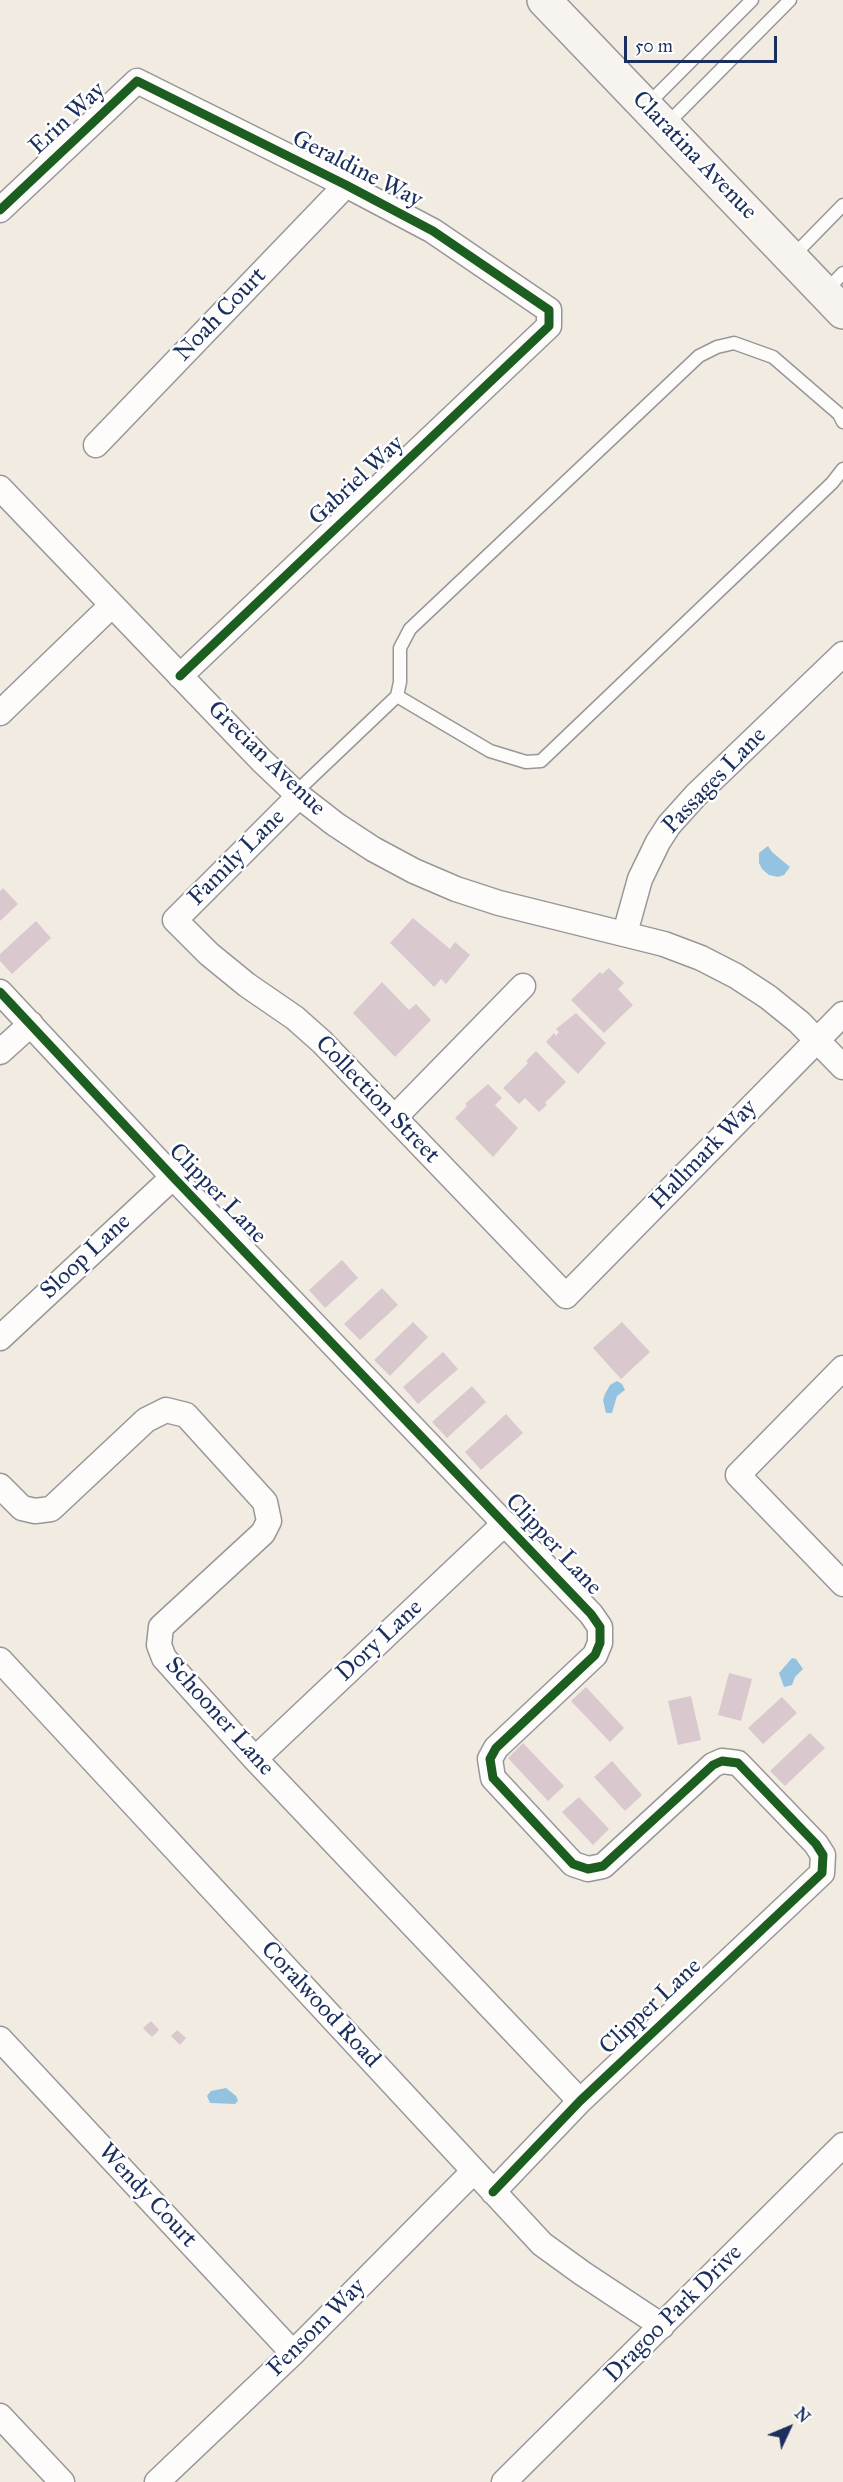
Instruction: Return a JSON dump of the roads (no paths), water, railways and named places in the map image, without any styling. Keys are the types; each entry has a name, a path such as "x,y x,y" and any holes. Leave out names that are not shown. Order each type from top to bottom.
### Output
{"main road":[{"name":"Claratina Avenue","path":"544,0 791,258 837,292"}],"street":[{"name":"Geraldine Way","path":"137,81 433,231 549,310"},
{"name":"Erin Way","path":"0,210 137,81"},
{"name":"Noah Court","path":"96,445 346,185"},
{"name":"Gabriel Way","path":"180,676 549,327 549,310"},
{"name":"Grecian Avenue","path":"0,488 262,761 297,794 373,849 414,871 456,889 499,903 625,933 692,955 736,976 768,997 817,1040 843,1067"},
{"path":"0,713 112,605"},
{"name":"Passages Lane","path":"625,933 640,879 669,825 696,795 843,654"},
{"name":"Family Lane","path":"175,920 297,794"},
{"name":"Collection Street","path":"175,920 224,967 295,1018 322,1042 566,1296"},
{"path":"395,1117 523,986"},
{"name":"Clipper Lane","path":"0,992 591,1614 600,1627 600,1642 595,1655 496,1748 490,1759 493,1778 573,1864 588,1869 603,1866 713,1765 722,1761 738,1763 816,1844 823,1855 822,1873 580,2101 493,2192"},
{"name":"Hallmark Way","path":"566,1296 843,1014"},
{"path":"0,1052 31,1024"},
{"name":"Sloop Lane","path":"0,1338 173,1176"},
{"path":"843,1368 738,1475 843,1584"},
{"name":"Schooner Lane","path":"0,1486 22,1508 36,1511 51,1509 146,1420 166,1410 186,1415 266,1502 269,1521 263,1533 161,1627 159,1645 164,1658 255,1759 580,2101"},
{"name":"Dory Lane","path":"255,1759 505,1523"},
{"name":"Coralwood Road","path":"0,1660 542,2244 662,2326"},
{"name":"Wendy Court","path":"0,2039 293,2353"},
{"name":"Dragoo Park Drive","path":"513,2479 843,2145"},
{"name":"Fensom Way","path":"157,2482 293,2353 474,2171"},
{"path":"0,2416 62,2482"}],"lane":[{"path":"656,116 752,0"},
{"path":"656,116 790,0"},
{"path":"791,258 843,205"},
{"path":"297,794 397,696 400,682 400,648 410,629 699,356 717,347 734,343 773,357 839,414 843,422"},
{"path":"397,696 490,751 526,762 541,761 832,483 843,469"}],"water":[{"path":"768,846 790,867 784,875 778,877 769,875 762,869 759,863 759,853"},
{"path":"617,1381 625,1390 617,1396 612,1413 606,1413 603,1400 605,1394 610,1385"},
{"path":"792,1658 796,1659 803,1669 795,1677 792,1685 784,1687 779,1673"},
{"path":"226,2088 236,2096 238,2101 235,2104 210,2103 207,2096 211,2091"}]}
